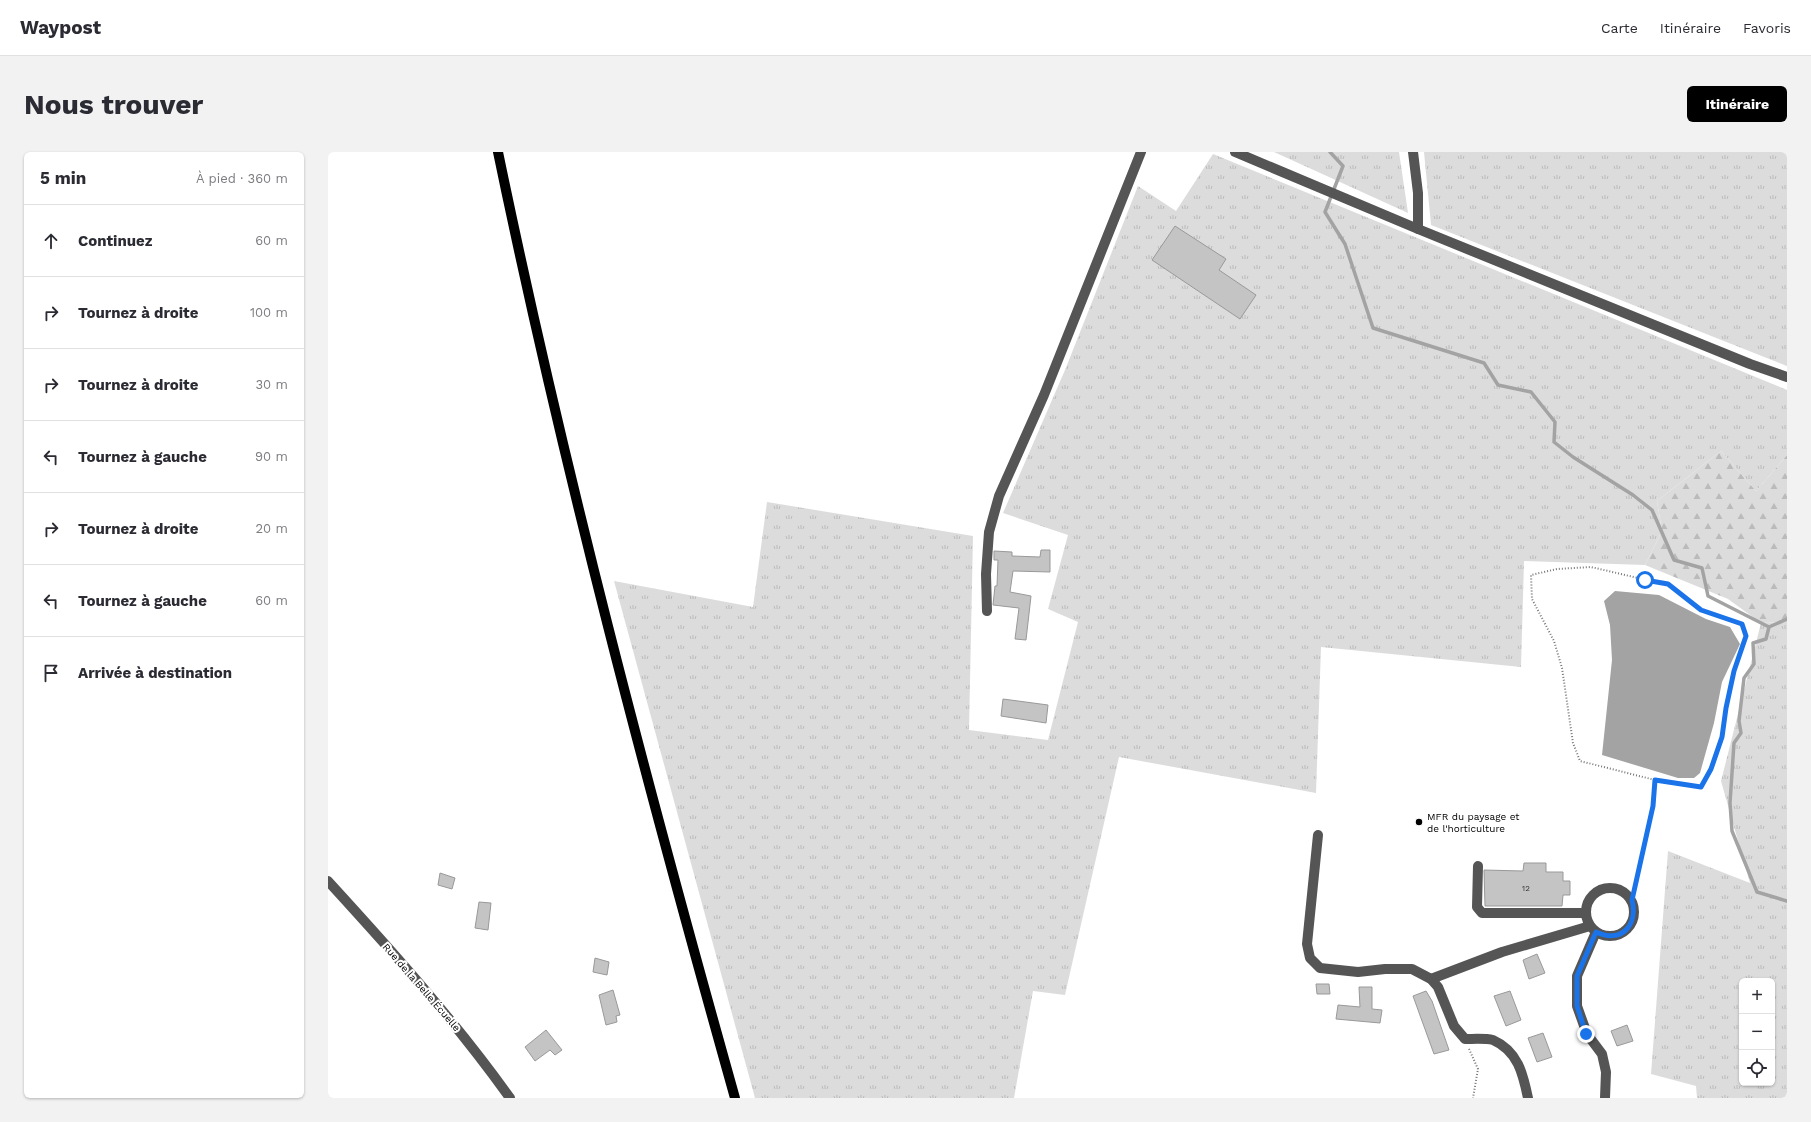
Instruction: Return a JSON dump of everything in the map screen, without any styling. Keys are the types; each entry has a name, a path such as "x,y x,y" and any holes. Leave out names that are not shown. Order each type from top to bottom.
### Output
{"main road":[{"path":"498,152 527,292 631,720 735,1098"}],"street":[{"path":"987,611 986,574 989,532 999,496 1044,395 1140,152"},
{"path":"1235,152 1418,230 1750,364 1787,377"},
{"path":"1413,152 1418,193 1418,230"},
{"path":"1318,835 1306,944 1310,958 1320,968 1358,972 1385,969 1412,969 1431,979 1438,987 1454,1026 1465,1039 1492,1040 1514,1055 1523,1073 1528,1098"},
{"path":"1478,866 1477,907 1482,913 1586,913"},
{"name":"Rue de la Belle Écuelle","path":"328,881 398,958 469,1042 510,1098"},
{"path":"1614,887 1624,891 1632,900 1634,918 1624,932 1612,935 1603,935 1593,929 1586,913 1587,905 1592,897 1602,889 1614,887"},
{"path":"1431,979 1502,952 1593,929"},
{"path":"1593,929 1577,976 1577,1006 1586,1034 1602,1054 1606,1072 1605,1098"}],"path":[{"path":"1591,567 1668,584 1701,610 1742,624 1746,636 1733,678 1726,708 1722,737 1711,769 1701,787 1655,780 1580,761 1573,743 1562,668 1554,641 1532,600 1531,575 1556,569 1591,567"},
{"path":"1632,900 1653,806 1655,780"},
{"path":"1465,1039 1478,1069 1473,1098"}],"green space":[{"path":"1274,152 1399,152 1408,213"},
{"path":"1424,152 1787,152 1787,366 1431,225"},
{"path":"1213,154 1787,390 1787,455 1756,491 1721,451 1657,501 1662,531 1645,565 1524,561 1521,667 1321,647 1316,793 1119,757 1065,995 1033,991 1014,1098 755,1098 614,581 753,607 767,502 973,536 969,730 1048,740 1078,622 1048,609 1068,535 1003,513 1065,370 1138,186 1176,211"},
{"path":"1721,451 1756,491 1787,455 1787,622 1761,623 1728,599 1645,565 1662,531 1657,501"},
{"path":"1787,622 1787,1098 1697,1098 1696,1086 1651,1074 1668,851 1750,883 1721,781 1761,623"}],"shaded area":[{"path":"1615,591 1659,595 1706,619 1730,627 1740,644 1722,682 1714,723 1700,773 1694,778 1678,778 1602,755 1612,660 1610,625 1604,601"}],"building":[{"path":"1175,226 1226,259 1219,270 1256,295 1240,319 1152,260"},
{"path":"1041,550 1050,550 1050,572 1013,571 1010,592 1031,596 1026,640 1015,639 1019,608 993,605 995,586 997,586 998,560 994,560 994,551 1012,552 1012,556 1040,557"},
{"path":"1003,699 1048,705 1046,723 1001,716"},
{"path":"1524,863 1546,863 1546,872 1563,872 1563,881 1570,881 1570,895 1563,895 1562,906 1485,906 1484,870 1523,871"},
{"path":"440,873 455,878 452,889 438,885"},
{"path":"479,902 491,903 488,930 475,928"},
{"path":"1537,954 1545,973 1529,979 1523,960"},
{"path":"595,958 609,962 607,975 593,972"},
{"path":"1316,984 1329,984 1330,994 1317,994"},
{"path":"1359,987 1372,987 1372,1009 1382,1010 1380,1023 1336,1019 1338,1005 1360,1007"},
{"path":"613,990 620,1015 616,1016 617,1022 606,1025 599,995"},
{"path":"1426,991 1432,1001 1449,1050 1434,1054 1413,996"},
{"path":"1510,991 1521,1020 1506,1026 1494,996"},
{"path":"1627,1025 1633,1041 1617,1046 1611,1031"},
{"path":"546,1030 562,1050 555,1055 550,1050 535,1061 525,1047"},
{"path":"1543,1033 1552,1057 1537,1062 1528,1038"}],"waterway":[{"path":"1330,152 1343,166 1325,212 1345,244 1373,328 1484,363 1498,385 1531,392 1555,422 1554,442 1573,457 1633,495 1652,510 1674,560 1702,568 1708,596 1769,627 1787,619"},
{"path":"1769,627 1766,639 1753,643 1754,664 1744,678 1739,721 1741,733 1734,743 1730,803 1732,831 1757,892 1787,901"}],"place":[{"name":"MFR du paysage et de l'horticulture","path":"1419,822"}],"route":[{"path":"1586,1034 1577,1006 1577,976 1596,932 1603,935 1612,935 1624,932 1634,918 1632,900 1653,806 1655,780 1701,787 1711,769 1722,737 1726,708 1734,671 1746,636 1742,624 1701,610 1668,584 1645,580"}]}
